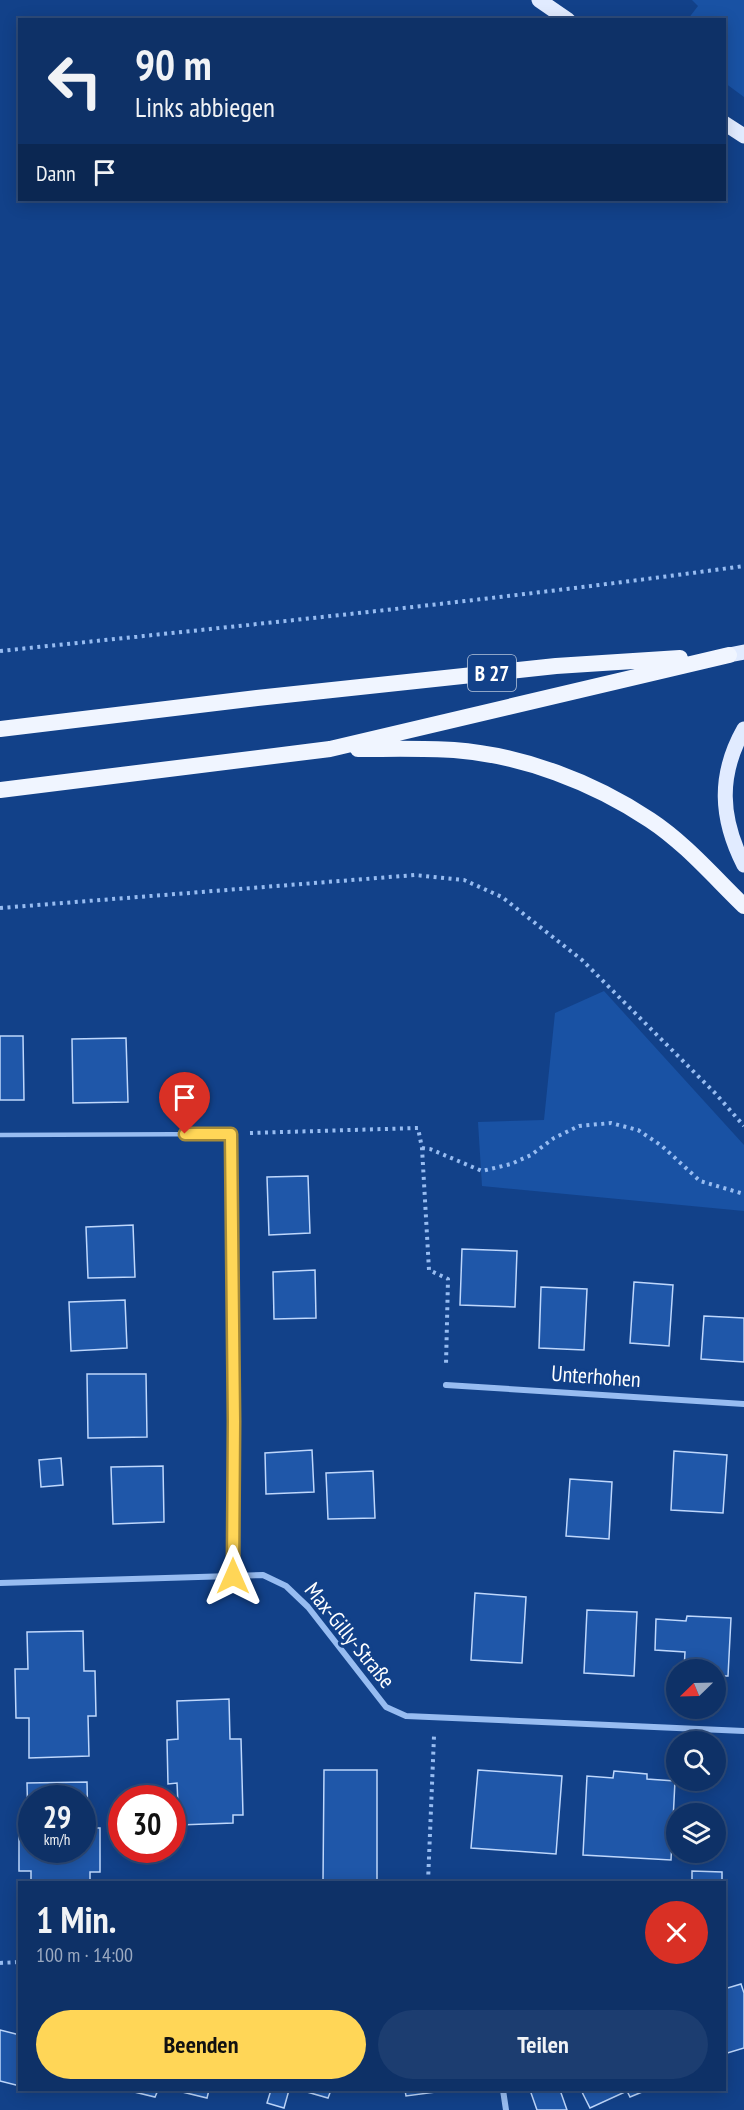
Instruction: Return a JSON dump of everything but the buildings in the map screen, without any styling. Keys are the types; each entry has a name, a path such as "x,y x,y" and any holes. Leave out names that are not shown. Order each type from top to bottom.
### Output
{"highway":[{"name":"B 27","path":"0,729 256,698 556,666 736,653"},
{"name":"B 27","path":"0,790 330,749 736,653"},
{"path":"330,749 454,750 525,761 615,799 651,820 681,845 744,906"}],"main road":[{"path":"539,0 565,18"},
{"path":"726,124 744,136"},
{"path":"744,729 734,747 726,771 725,798 731,834 744,865"}],"street":[{"path":"231,1134 233,1576"},
{"name":"Unterhohen","path":"446,1385 744,1404"},
{"name":"Max-Gilly-Straße","path":"0,1583 263,1575 286,1586 308,1607 386,1707 406,1716 744,1731"},
{"path":"503,2091 506,2110"}],"lane":[{"path":"0,1135 231,1134"}],"path":[{"path":"0,651 285,621 744,566"},
{"path":"0,908 415,875 464,880 502,897 582,960 715,1093 744,1126"},
{"path":"422,1148 430,1149 482,1171 511,1164 531,1155 554,1138 579,1126 611,1123 638,1131 662,1146 700,1181 744,1194"},
{"path":"231,1134 418,1128 422,1148 429,1270 448,1279 446,1385"},
{"path":"428,1881 435,1717"},
{"path":"0,1963 18,1962"}],"shaded area":[{"path":"692,0 744,0 744,97 726,84 726,18 689,18 698,6"},
{"path":"604,991 744,1145 744,1211 482,1186 478,1122 544,1120 555,1013"}],"route":[{"path":"185,1134 231,1134 233,1576"}]}
